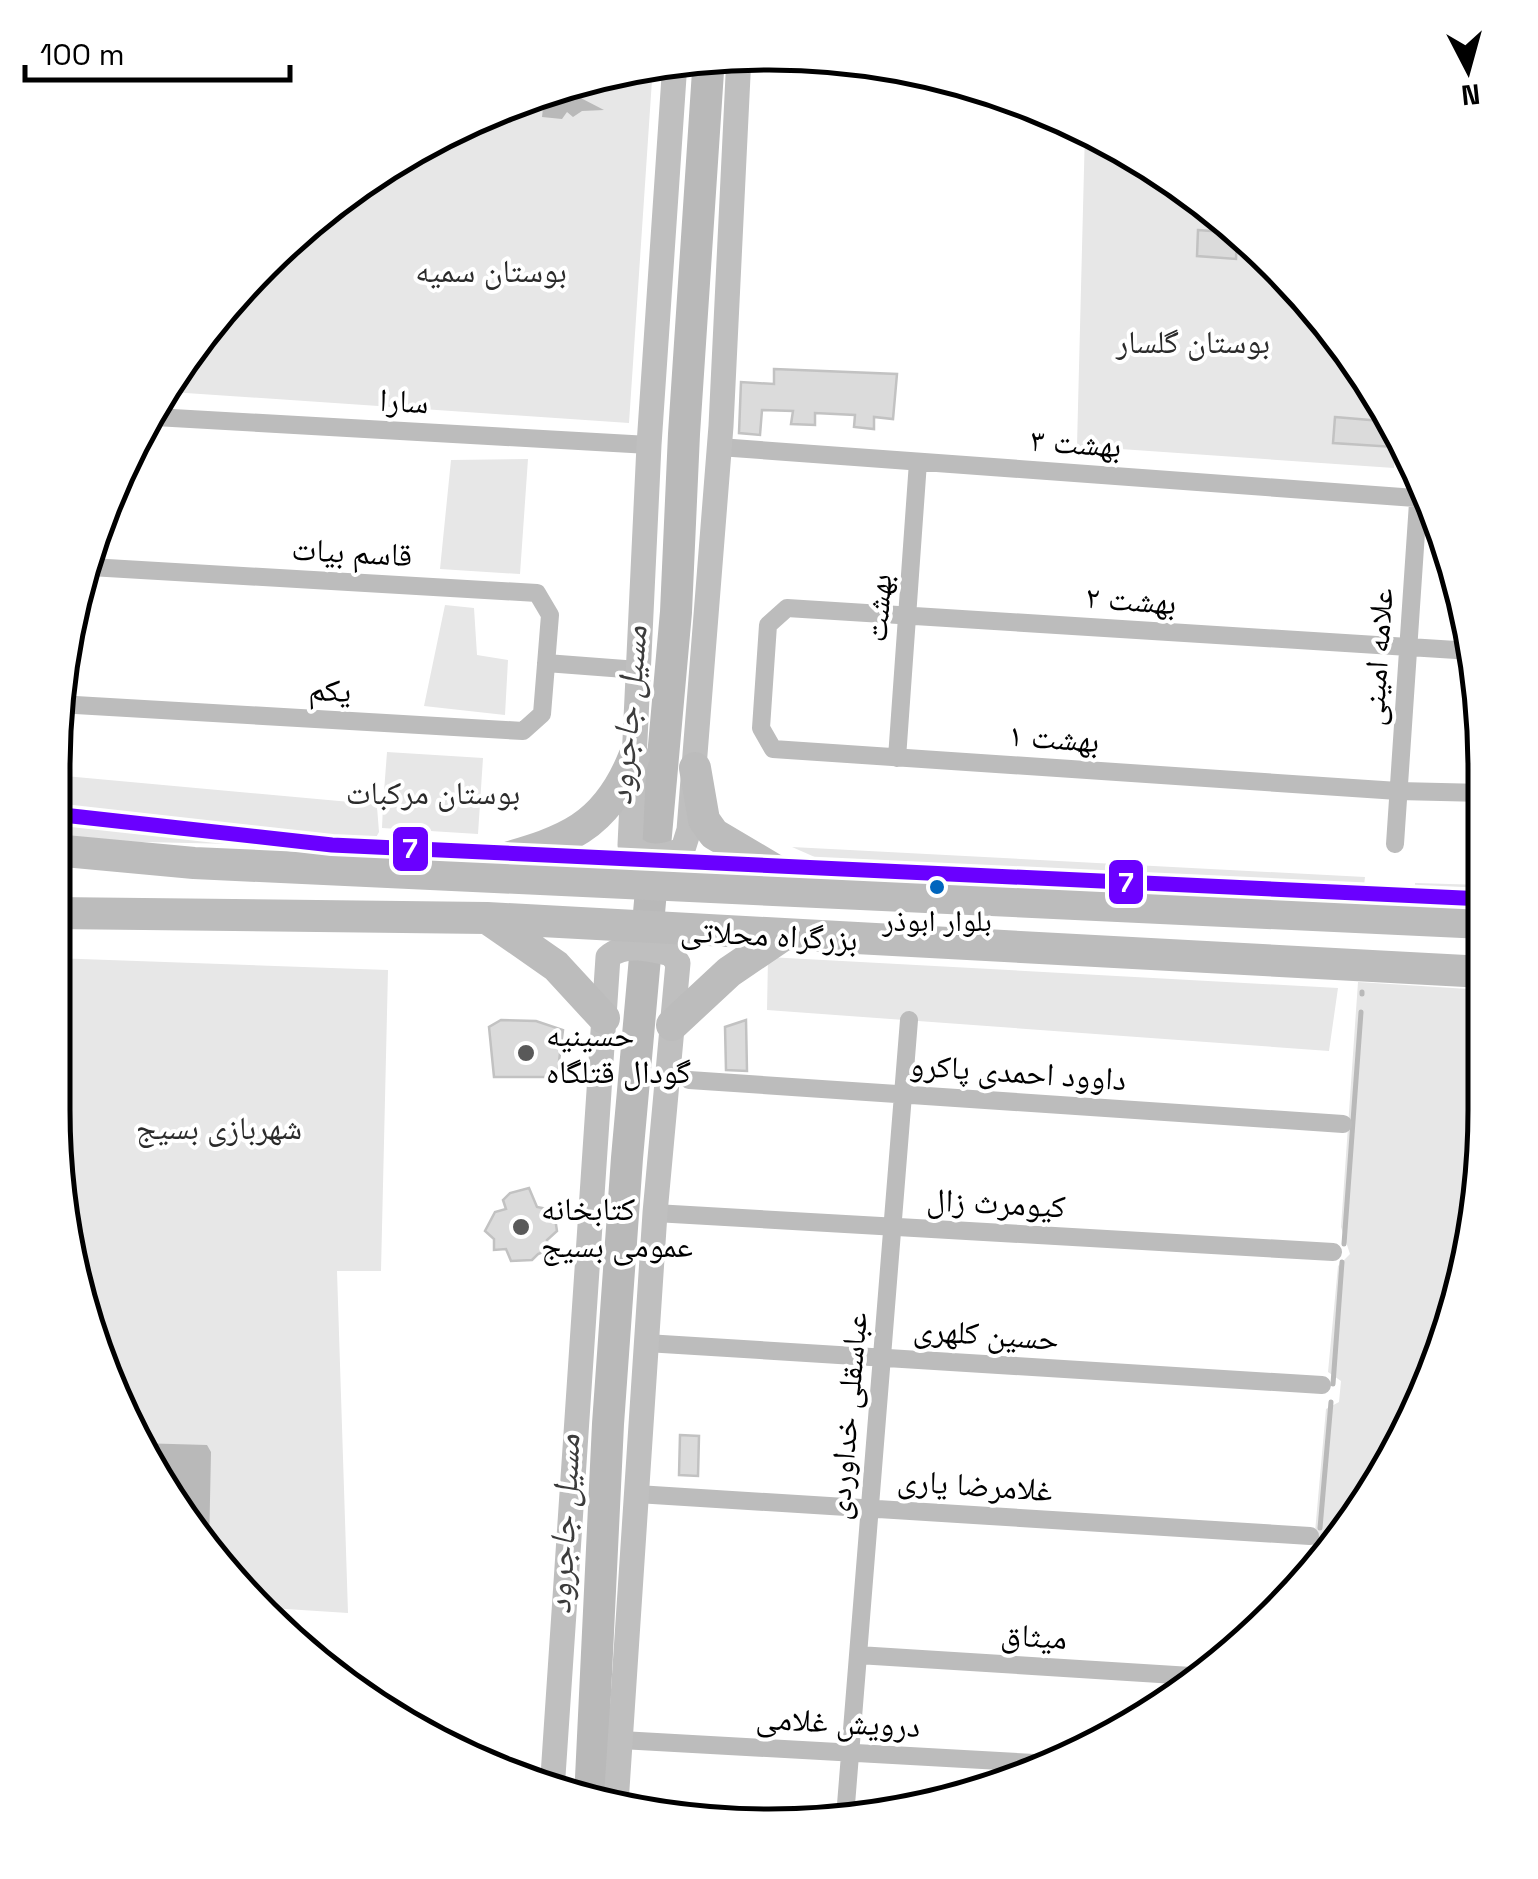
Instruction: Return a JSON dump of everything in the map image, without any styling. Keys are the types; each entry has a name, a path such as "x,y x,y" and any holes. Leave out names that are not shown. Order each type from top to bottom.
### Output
{"highway":[{"path":"455,874 550,844 582,828 610,805 634,756"},
{"path":"695,768 704,820 714,834 808,889"},
{"name":"بزرگراه محلاتی","path":"70,851 220,864 1468,923"},
{"path":"220,864 203,872 202,895 211,904 234,914"},
{"path":"1156,953 1186,940 1190,932 1184,918 1162,906"},
{"path":"1285,960 1270,951 1263,938 1268,924 1286,912"},
{"name":"بزرگراه محلاتی","path":"70,914 487,918 644,945 782,936 1468,971"},
{"path":"487,918 556,966 604,1018"},
{"path":"672,1024 728,972 782,936"}],"main road":[{"path":"674,77 649,445 630,846 639,853 655,856 683,849 689,830 719,447 738,71"},
{"path":"553,1775 604,1018 644,945"},
{"path":"617,1792 655,1214 672,1024 644,945"}],"street":[{"name":"سارا","path":"164,419 649,445"},
{"name":"بهشت ۳","path":"719,447 1413,498"},
{"name":"بهشت","path":"897,758 918,462"},
{"name":"علامه امینی","path":"1395,844 1408,647 1422,520"},
{"name":"قاسم بیات","path":"100,569 537,593 550,615 546,663"},
{"name":"بهشت ۲","path":"787,608 1458,650"},
{"name":"بهشت ۱","path":"787,608 768,626 762,728 773,749 1468,793"},
{"path":"546,663 638,670"},
{"name":"یکم","path":"73,705 523,731 542,714 546,663"},
{"name":"عباسقلی خداوردی","path":"846,1805 909,1020"},
{"name":"داوود احمدی پاکرو","path":"689,1080 1343,1124"},
{"name":"کیومرث زال","path":"655,1214 1332,1252"},
{"name":"حسین کلهری","path":"646,1343 1322,1386"},
{"name":"غلامرضا یاری","path":"636,1494 1310,1536"},
{"name":"میثاق","path":"858,1655 1180,1675"},
{"name":"درویش غلامی","path":"621,1740 1020,1762"}],"green space":[{"name":"بوستان سمیه","path":"652,80 629,423 181,393 214,343 275,275 343,214 381,188 460,142 502,123 588,94"},
{"name":"بوستان گلسار","path":"1085,146 1195,214 1263,275 1324,343 1395,458 1394,468 1077,446"},
{"path":"528,459 520,574 440,569 451,460"},
{"path":"445,605 474,608 477,655 508,660 505,715 424,706"},
{"name":"بوستان مرکبات","path":"387,752 483,758 478,834 382,828"},
{"path":"70,776 383,805 377,807 379,832 374,841 282,845 70,840"},
{"path":"792,847 1365,877 1362,901 842,869"},
{"path":"1415,883 1468,885 1468,910 1414,909"},
{"path":"768,957 1338,988 1329,1051 767,1010"},
{"name":"شهربازی بسیج","path":"70,959 388,970 381,1271 337,1271 348,1613 280,1609 243,1571 214,1536 164,1460 123,1377 94,1291 76,1201 71,1156"},
{"path":"1358,982 1468,989 1467,1156 1455,1246 1444,1291 1431,1335 1396,1419 1350,1498 1314,1549 1326,1409 1339,1402 1341,1381 1328,1372 1338,1266 1350,1254 1341,1227"}],"shaded area":[{"path":"578,97 604,110 582,111 573,117 567,112 562,119 542,117 543,107"},
{"path":"155,1443 207,1445 211,1452 209,1529"}],"building":[{"path":"1198,230 1216,231 1236,249 1236,259 1197,256"},
{"path":"774,369 897,374 893,419 874,417 874,429 854,427 855,415 815,413 815,425 791,424 793,411 762,410 760,435 739,433 741,382 774,384"},
{"path":"1335,417 1374,420 1389,447 1333,443"},
{"name":"حسینیه گودال قتلگاه","path":"501,1020 536,1021 563,1030 557,1077 494,1077 489,1027"},
{"path":"746,1020 747,1071 726,1070 725,1027"},
{"name":"کتابخانه عمومی بسیج","path":"529,1188 537,1207 547,1209 555,1218 557,1231 547,1240 548,1250 532,1260 511,1261 506,1249 494,1250 494,1239 485,1231 495,1212 506,1209 503,1200 510,1193"},
{"path":"680,1435 699,1436 698,1476 679,1475"}],"waterway":[{"name":"مسیل جاجرود","path":"591,1786 608,1424 627,1158 676,612 708,73"},
{"path":"1344,1244 1361,1012"},
{"path":"1333,1384 1342,1262"},
{"path":"1320,1528 1331,1402"}],"transit line":[{"name":"7","path":"70,816 332,845 1468,898"}],"place":[{"name":"بلوار ابوذر","path":"937,887"},
{"name":"حسینیه گودال قتلگاه","path":"526,1053"},
{"name":"کتابخانه عمومی بسیج","path":"521,1227"}]}
